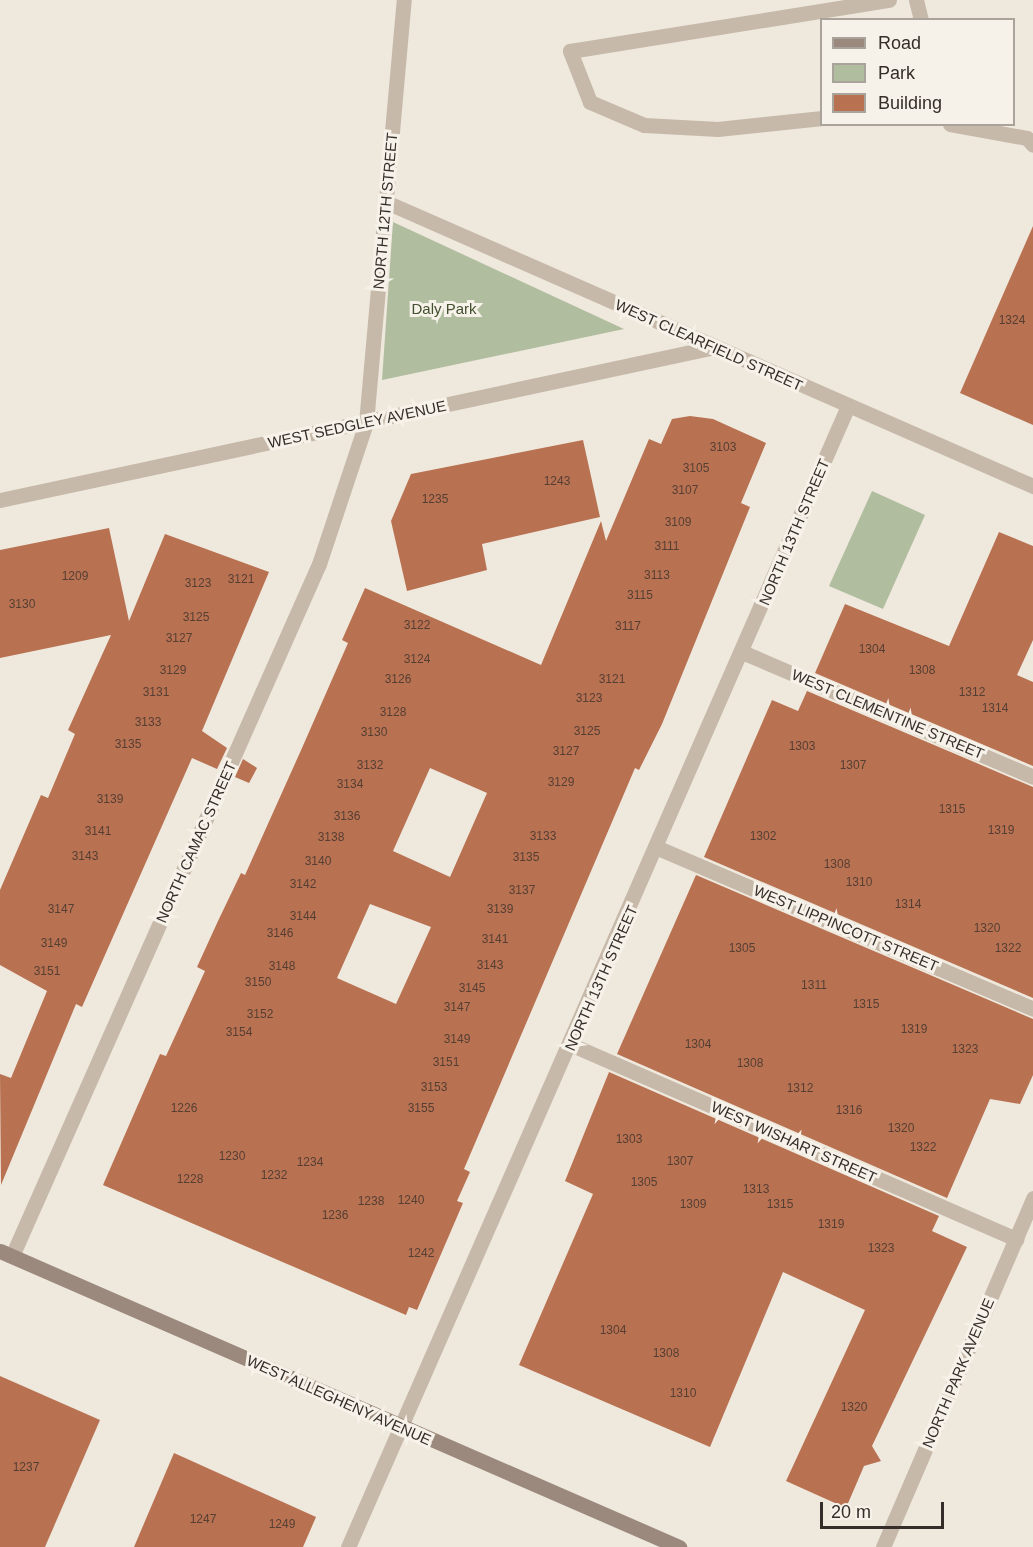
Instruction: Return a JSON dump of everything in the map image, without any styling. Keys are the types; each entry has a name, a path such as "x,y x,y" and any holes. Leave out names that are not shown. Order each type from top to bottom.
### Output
{"main road":[{"name":"WEST ALLEGHENY AVENUE","path":"6,1253 679,1547"}],"street":[{"name":"NORTH 12TH STREET","path":"366,423 404,0"},
{"path":"820,118 718,129 644,124 590,102 570,51 889,0"},
{"path":"916,0 920,18"},
{"path":"961,126 1028,138 1033,145"},
{"name":"WEST CLEARFIELD STREET","path":"386,202 1033,486"},
{"name":"WEST SEDGLEY AVENUE","path":"0,500 714,347"},
{"name":"NORTH 13TH STREET","path":"348,1547 572,1045 848,406"},
{"name":"NORTH CAMAC STREET","path":"6,1253 319,564 366,423"},
{"name":"WEST CLEMENTINE STREET","path":"742,652 1033,777"},
{"name":"WEST LIPPINCOTT STREET","path":"658,848 1033,1009"},
{"name":"WEST WISHART STREET","path":"572,1045 1016,1239"},
{"name":"NORTH PARK AVENUE","path":"884,1547 1033,1198"}],"green space":[{"name":"Daly Park","path":"393,222 624,329 382,380"},
{"path":"872,491 925,515 883,609 829,586"}],"building":[{"path":"1033,226 1033,425 960,393"},
{"path":"690,416 713,419 766,443 741,503 750,507 662,724 639,770 635,768 464,1169 470,1172 457,1201 463,1203 417,1310 409,1307 406,1315 103,1185 160,1054 166,1056 205,971 197,967 241,873 245,875 302,748 348,643 342,640 365,588 541,665 601,521 606,541 649,439 661,444 672,419","holes":["430,768 487,793 450,877 393,851","370,904 431,927 396,1004 337,978"]},
{"path":"583,440 600,517 482,544 487,570 407,591 391,521 411,474"},
{"path":"109,528 129,621 165,534 269,572 202,731 227,748 217,769 192,758 82,1007 76,1004 1,1185 0,1074 11,1078 47,991 0,965 0,890 41,795 48,798 75,734 68,730 111,635 0,658 0,550"},
{"path":"999,532 1033,546 1033,640 1017,675 1033,682 1033,766 815,673 845,604 949,646"},
{"path":"807,691 1033,787 1033,998 704,857 772,700 798,711"},
{"path":"243,759 257,768 249,783 235,777"},
{"path":"696,875 1033,1019 1033,1075 1020,1104 990,1099 947,1198 617,1054"},
{"path":"609,1072 939,1216 932,1231 967,1247 872,1446 881,1461 864,1466 846,1508 786,1481 865,1310 783,1272 710,1447 519,1365 593,1194 565,1181"},
{"path":"0,1376 100,1420 45,1547 0,1547"},
{"path":"174,1453 316,1517 303,1547 134,1547"}]}
